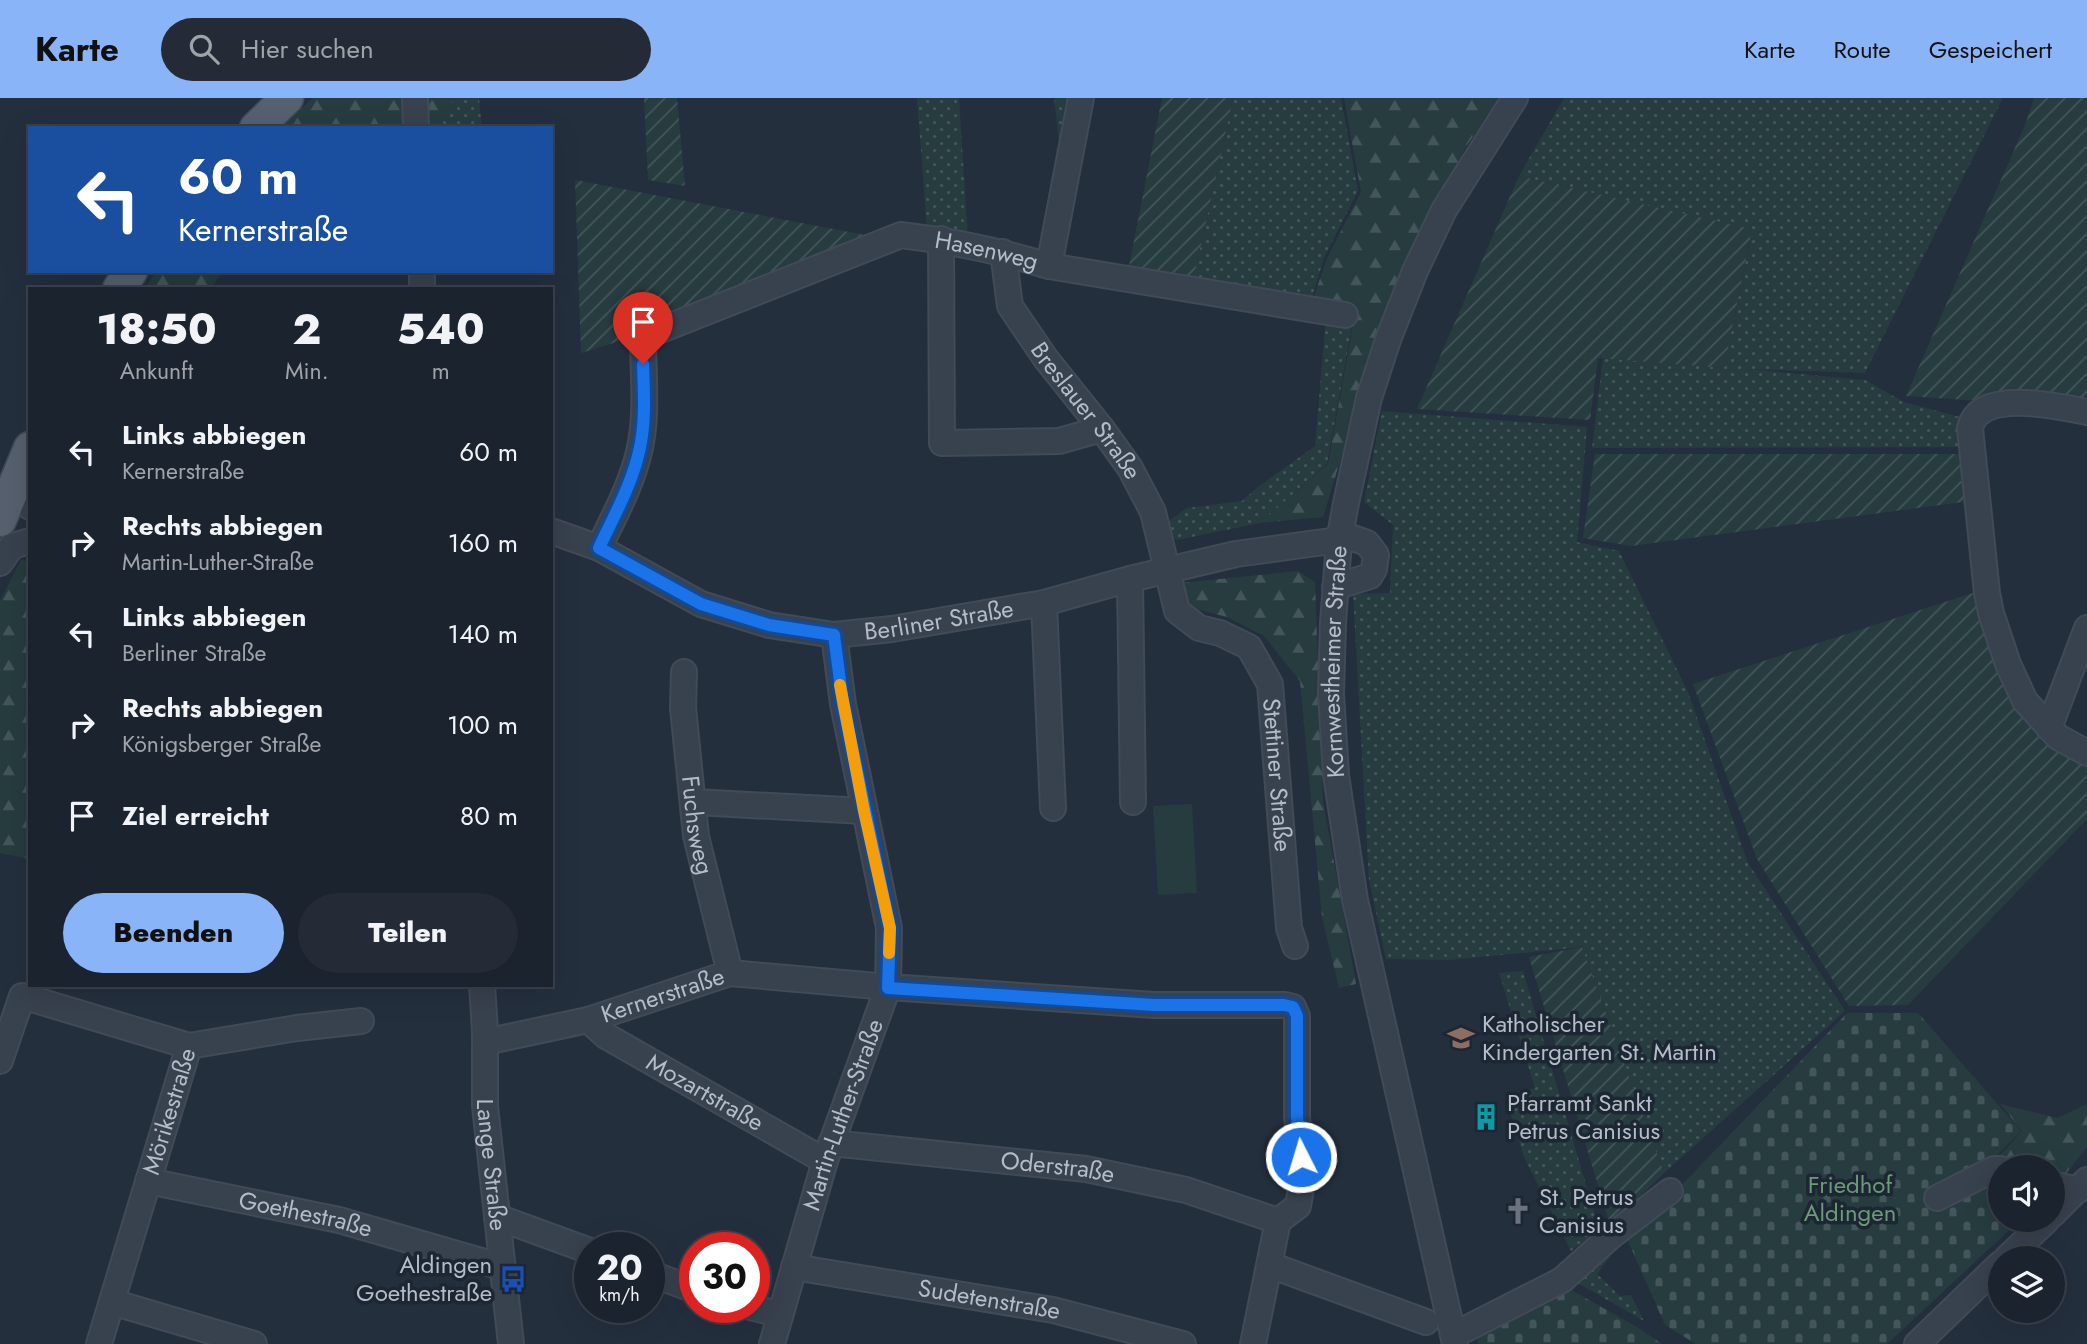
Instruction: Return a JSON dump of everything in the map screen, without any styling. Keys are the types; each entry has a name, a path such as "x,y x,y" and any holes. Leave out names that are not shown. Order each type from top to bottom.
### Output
{"main road":[{"path":"258,126 287,98"},
{"path":"11,507 28,454"}],"street":[{"path":"415,98 416,126"},
{"path":"1049,266 1081,98"},
{"name":"Kornwestheimer Straße","path":"1515,98 1444,210 1415,271 1369,398 1339,541 1331,694 1336,775 1355,900 1370,975 1409,1133 1455,1340 1562,1280 1610,1237 1670,1191"},
{"name":"Hasenweg","path":"599,548 628,489 639,451 644,417 643,337 901,235 940,239 1003,252 1049,266 1345,315"},
{"path":"940,239 942,443 1059,441 1102,429"},
{"name":"Breslauer Straße","path":"1003,252 1010,306 1046,359 1130,468 1153,512 1167,570"},
{"path":"2087,412 2050,406 1998,404 1979,412 1970,428 1991,613 2028,706 2063,740 2087,753"},
{"path":"11,507 28,528"},
{"name":"Berliner Straße","path":"553,532 599,548 701,604 769,625 834,635 1044,603 1129,579 1236,554 1353,538 1367,543 1376,555 1370,576 1335,587"},
{"path":"0,563 12,546 28,542"},
{"name":"Stettiner Straße","path":"1167,570 1177,611 1199,628 1220,633 1249,648 1270,684 1289,928 1295,946"},
{"path":"1129,579 1133,802"},
{"path":"1044,603 1053,808"},
{"path":"2049,728 2087,628"},
{"name":"Martin-Luther-Straße","path":"772,1344 828,1152 888,988 890,928 843,704 834,635"},
{"name":"Fuchsweg","path":"684,672 683,708 696,836 730,973"},
{"path":"694,802 864,811"},
{"name":"Kernerstraße","path":"485,1042 588,1020 730,973 888,988 1154,1005 1293,1007 1297,1016 1297,1117 1303,1177 1298,1206 1278,1221"},
{"name":"Lange Straße","path":"482,987 485,1106 511,1344"},
{"path":"0,1061 22,996 189,1046"},
{"name":"Mozartstraße","path":"588,1020 606,1036 828,1152"},
{"name":"Mörikestraße","path":"99,1344 189,1046 298,1028 361,1021"},
{"name":"Oderstraße","path":"828,1152 1086,1170 1186,1190 1278,1221"},
{"path":"1937,1198 1988,1172"},
{"name":"Goethestraße","path":"148,1181 339,1220 502,1267"},
{"path":"2065,1202 2082,1185"},
{"path":"497,1217 574,1245"},
{"path":"1253,1344 1278,1221"},
{"path":"2020,1246 2034,1232"},
{"path":"1270,1265 1426,1322"},
{"name":"Sudetenstraße","path":"794,1266 1053,1310 1183,1344"},
{"path":"1917,1344 1988,1276"},
{"path":"112,1302 254,1344"},
{"path":"770,1312 779,1314"}],"green space":[{"path":"313,98 406,98 408,126 280,126"},
{"path":"424,98 455,98 435,126 426,126"},
{"path":"455,98 479,98 482,126 435,126"},
{"path":"644,98 677,98 685,186 648,180"},
{"path":"917,98 959,98 968,239 927,230"},
{"path":"1054,98 1074,98 1063,175"},
{"path":"1162,98 1233,98 1193,281 1128,271"},
{"path":"1233,98 1341,98 1358,191 1324,258 1311,301 1193,281"},
{"path":"1344,98 1501,98 1467,145 1392,291 1323,517 1260,523 1328,464 1356,308 1312,302 1327,258 1361,192"},
{"path":"1564,98 2003,98 1865,373 1747,369 1865,380 1904,402 1960,417 1964,447 1592,448 1603,358 1724,368 1752,230 1519,176"},
{"path":"2034,98 2087,98 2087,408 1906,396 2025,125"},
{"path":"1519,176 1752,229 1724,368 1598,358 1590,420 1417,409"},
{"path":"575,180 881,238 636,336 581,353"},
{"path":"155,273 222,273 211,287 146,287"},
{"path":"1327,305 1355,309 1327,464 1260,523 1177,540 1167,537 1164,524 1187,508 1242,501 1315,446"},
{"path":"1382,411 1587,427 1577,542 1619,551 1688,692 1748,863 1845,1011 1664,1173 1582,947 1449,960 1386,959 1369,880 1353,594 1390,593 1393,525 1364,502"},
{"path":"1595,454 1966,454 1971,501 1631,546 1583,538"},
{"path":"21,560 28,562 28,690 25,702 28,706 28,859 0,853 0,601"},
{"path":"1298,571 1315,582 1323,801 1356,984 1339,988 1322,917 1300,681 1264,636 1227,617 1188,607 1180,583"},
{"path":"1979,591 2022,703 2087,759 2087,819 1908,1005 1849,1006 1757,859 1693,684"},
{"path":"1192,804 1197,893 1158,895 1153,806"},
{"path":"1582,947 1664,1173 1610,1225 1529,957"},
{"path":"1523,971 1599,1229 1571,1251 1524,1157 1505,1097 1535,1088 1499,973"},
{"name":"Friedhof Aldingen","path":"1847,1013 1918,1013 2021,1131 1998,1155 1988,1155 1988,1165 1979,1174 1988,1183 1988,1232 2007,1232 1992,1246 1988,1246 1988,1250 1887,1344 1696,1344 1665,1325 1628,1241"},
{"path":"2000,1104 2057,1118 2087,1104 2087,1147 2065,1175 2065,1155 2000,1155 2022,1131"},
{"path":"1988,1168 1988,1180 1982,1175"},
{"path":"1603,1247 1610,1257 1597,1274 1620,1296 1631,1295 1644,1321 1569,1278"},
{"path":"1564,1286 1662,1344 1478,1344 1476,1330"}],"slow traffic":[{"path":"840,685 890,928 889,953"}],"place":[{"name":"Katholischer Kindergarten St. Martin","path":"1461,1038"},
{"name":"Pfarramt Sankt Petrus Canisius","path":"1486,1117"},
{"name":"St. Petrus Canisius","path":"1518,1211"},
{"name":"Aldingen Goethestraße","path":"513,1279"}],"route":[{"path":"643,364 644,417 639,451 628,489 599,548 701,604 769,625 834,635 843,704 890,928 888,988 1154,1005 1293,1007 1297,1016 1297,1117 1301,1157"}]}
